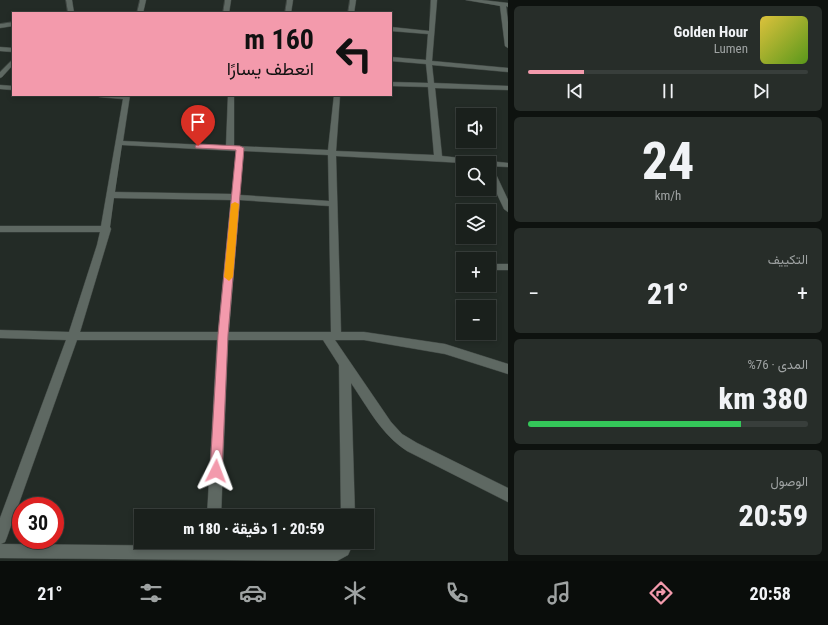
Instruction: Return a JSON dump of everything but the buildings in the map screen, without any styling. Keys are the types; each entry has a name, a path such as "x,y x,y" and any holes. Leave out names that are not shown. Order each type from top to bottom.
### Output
{"street":[{"path":"69,0 71,12"},
{"path":"140,12 143,0"},
{"path":"226,12 228,0"},
{"path":"288,12 290,0"},
{"path":"351,12 353,0"},
{"path":"434,0 429,62 438,158"},
{"path":"469,0 506,5 508,46"},
{"path":"0,26 12,24"},
{"path":"392,29 432,33"},
{"path":"0,49 12,50"},
{"path":"392,59 508,70"},
{"path":"0,76 12,62"},
{"path":"392,84 508,88"},
{"path":"0,87 12,88"},
{"path":"0,537 73,336 102,245 106,229 127,96"},
{"path":"214,509 223,335 236,197 235,148 231,96"},
{"path":"337,96 332,153 333,204 331,335 345,364 386,426 398,438 412,447 508,495"},
{"path":"120,143 456,160"},
{"path":"496,164 508,165"},
{"path":"496,183 508,209"},
{"path":"111,195 236,197 333,204"},
{"path":"0,229 106,229"},
{"path":"496,267 508,267"},
{"path":"0,334 73,336 364,336 445,349 508,369"},
{"path":"345,364 348,509"},
{"path":"0,551 186,557 209,549"},
{"path":"229,549 331,555 339,554 344,549"}],"slow traffic":[{"path":"229,277 235,204"}],"route":[{"path":"198,146 240,148 223,335 216,471"}]}
